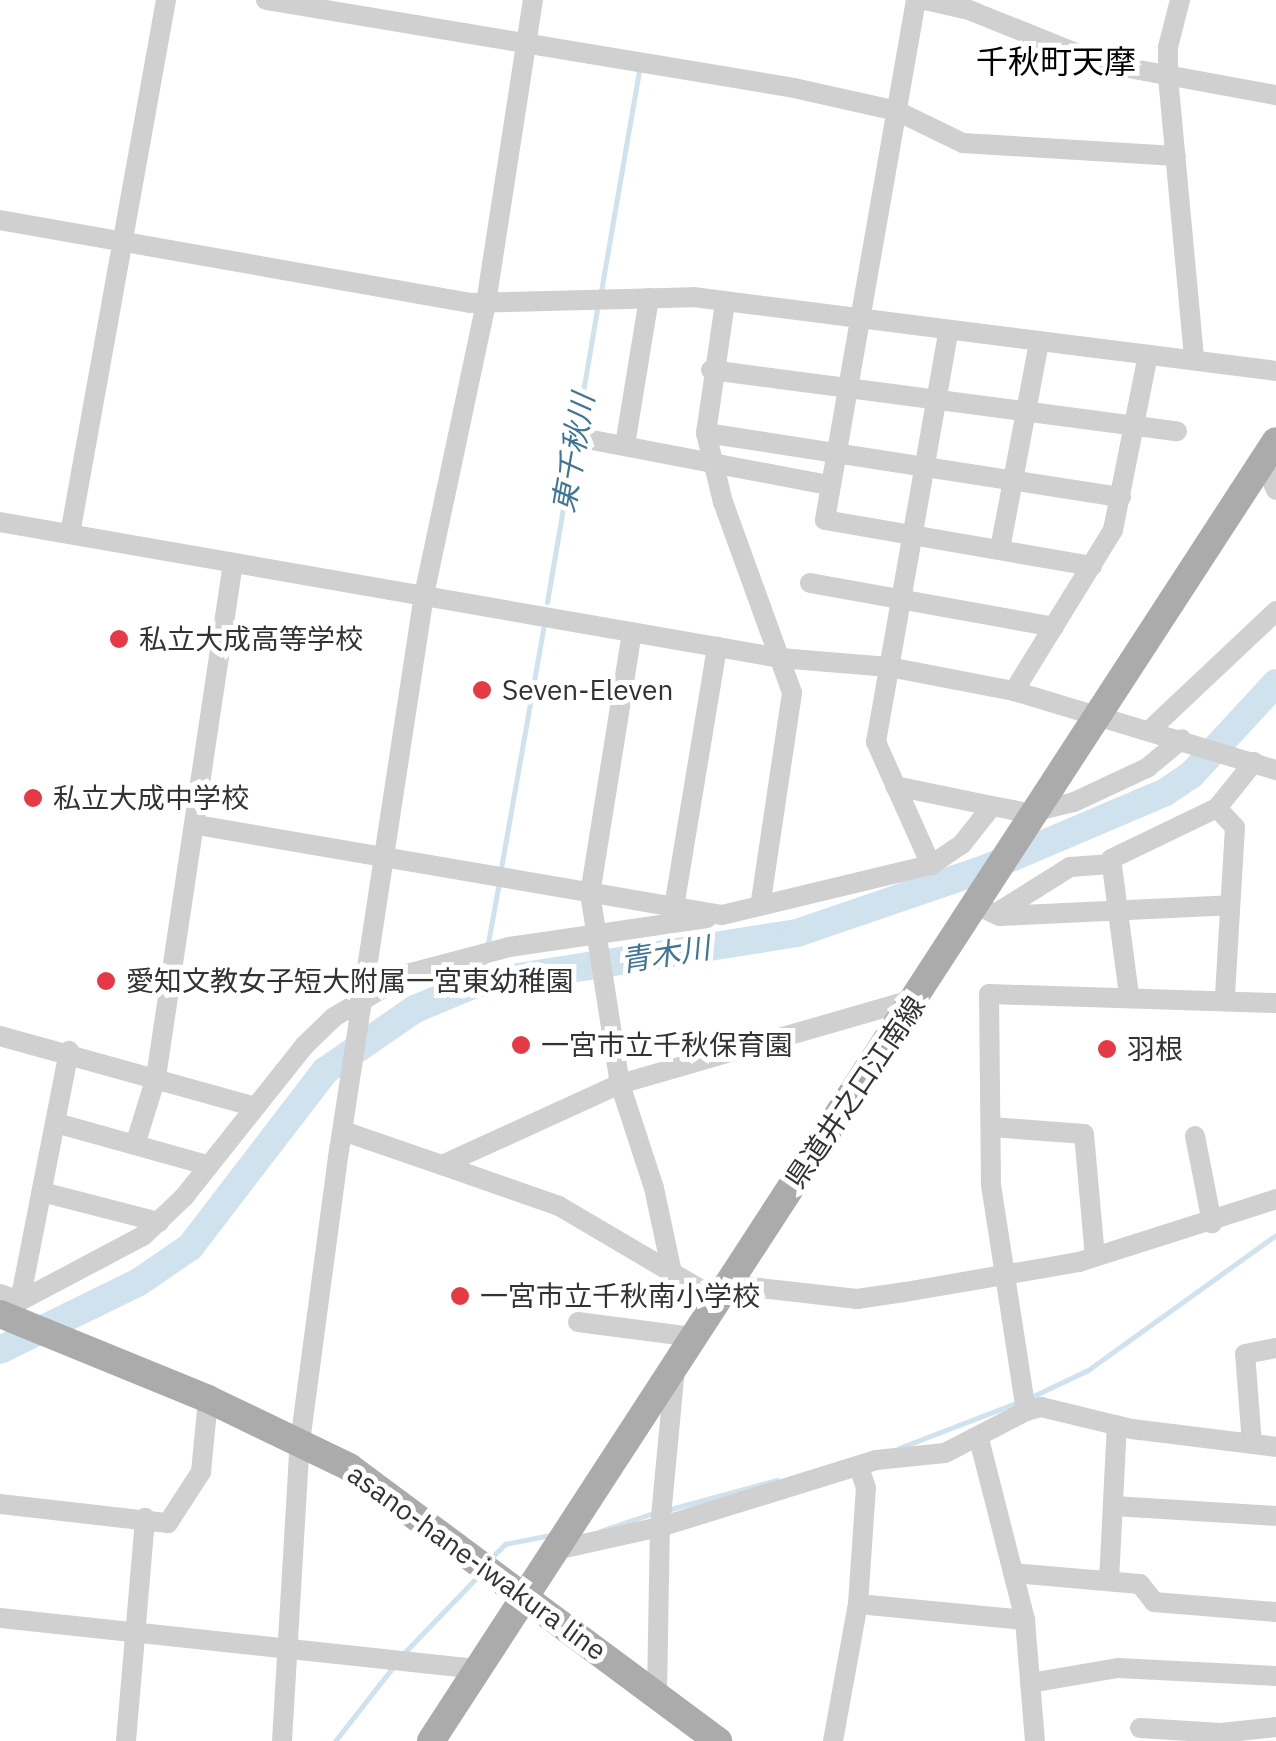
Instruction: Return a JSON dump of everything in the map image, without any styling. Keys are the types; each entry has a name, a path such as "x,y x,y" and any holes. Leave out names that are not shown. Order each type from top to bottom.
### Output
{"main road":[{"name":"県道井之口江南線","path":"431,1741 721,1292 919,998 986,909 1028,814 1273,446"},
{"name":"asano-hane-iwakura line","path":"7,1303 100,1354 300,1442 392,1495 718,1741"}],"street":[{"path":"70,534 126,241 166,0"},
{"path":"266,0 897,111 963,143 1176,156"},
{"path":"282,1741 300,1442 361,1003 424,595 486,302 532,0"},
{"path":"916,0 825,520 1092,566"},
{"path":"925,0 970,10 1101,64 1276,95"},
{"path":"1180,0 1168,46 1168,77 1194,359"},
{"path":"0,220 486,302 649,298 725,303 948,334 1276,371"},
{"path":"625,445 649,298"},
{"path":"725,303 711,370 706,432 792,692 760,906"},
{"path":"931,866 876,742 948,334"},
{"path":"1000,549 1038,342"},
{"path":"1014,691 1113,530 1148,355"},
{"path":"711,370 936,404 1178,431"},
{"path":"706,432 1121,497"},
{"path":"592,440 829,485"},
{"path":"1273,446 1276,490"},
{"path":"0,522 717,648 780,658 889,666 1014,691 1151,729 1276,770"},
{"path":"135,1145 156,1077 197,825 233,563"},
{"path":"810,583 1054,627"},
{"path":"1151,729 1276,611"},
{"path":"632,632 590,893 603,996 620,1084 654,1188 672,1273"},
{"path":"674,907 717,648"},
{"path":"895,786 1028,814 1110,787 1182,739"},
{"path":"986,909 1070,866 1111,864 1218,808 1254,762"},
{"path":"7,1303 123,1249 159,1222 252,1106 334,1016 433,964 722,915 931,866 962,844 992,806"},
{"path":"1218,808 1235,828 1225,998"},
{"path":"197,825 722,915"},
{"path":"918,834 962,844"},
{"path":"1111,864 1129,995"},
{"path":"986,909 1115,910 1230,905"},
{"path":"1026,1411 1002,1276 992,1127 990,994 1225,998 1276,1004"},
{"path":"442,1165 620,1084 919,998"},
{"path":"0,1036 69,1051 252,1106"},
{"path":"7,1303 42,1192 69,1051"},
{"path":"56,1124 206,1166"},
{"path":"992,1127 1084,1134 1094,1257"},
{"path":"343,1130 560,1206 672,1273 721,1292 857,1299 1002,1276 1094,1257 1212,1223 1276,1199"},
{"path":"1194,1136 1212,1223"},
{"path":"42,1192 159,1222"},
{"path":"578,1322 694,1338"},
{"path":"1252,1444 1245,1354 1276,1348"},
{"path":"656,1694 660,1527 676,1366"},
{"path":"0,1504 168,1523 202,1472 208,1399"},
{"path":"556,1550 660,1527 860,1469 876,1460 945,1454 980,1439 1026,1411 1041,1407 1117,1425 1276,1447"},
{"path":"1109,1582 1117,1425"},
{"path":"980,1439 1025,1620 1035,1741"},
{"path":"833,1741 858,1604 866,1488 860,1469"},
{"path":"1114,1506 1276,1516"},
{"path":"126,1741 145,1518"},
{"path":"1013,1573 1145,1585 1154,1602 1276,1612"},
{"path":"858,1604 1025,1620"},
{"path":"0,1618 480,1669"},
{"path":"1030,1683 1118,1668 1276,1676"},
{"path":"1140,1728 1221,1737 1276,1727"}],"waterway":[{"name":"東千秋川","path":"601,291 639,72"},
{"name":"東千秋川","path":"547,602 598,305"},
{"name":"東千秋川","path":"501,868 543,629"},
{"name":"青木川","path":"0,1350 139,1282 190,1247 325,1071 415,1009 475,984 797,933 987,868 1164,793 1191,775 1276,683"},
{"name":"東千秋川","path":"488,943 499,882"},
{"name":"東千秋川","path":"475,984 486,958"},
{"path":"1029,1398 1088,1370 1276,1235"},
{"path":"899,1448 1019,1402"},
{"path":"667,1510 777,1480"},
{"path":"600,1531 656,1512"},
{"path":"491,1558 505,1544 550,1535"},
{"path":"403,1654 479,1575"},
{"path":"335,1741 393,1667"}],"place":[{"name":"私立大成高等学校","path":"119,639"},
{"name":"Seven-Eleven","path":"482,690"},
{"name":"私立大成中学校","path":"33,798"},
{"name":"愛知文教女子短大附属一宮東幼稚園","path":"106,981"},
{"name":"一宮市立千秋保育園","path":"521,1045"},
{"name":"羽根","path":"1107,1049"},
{"name":"一宮市立千秋南小学校","path":"460,1296"}],"district":[{"name":"千秋町天摩","path":"1056,61"}]}
